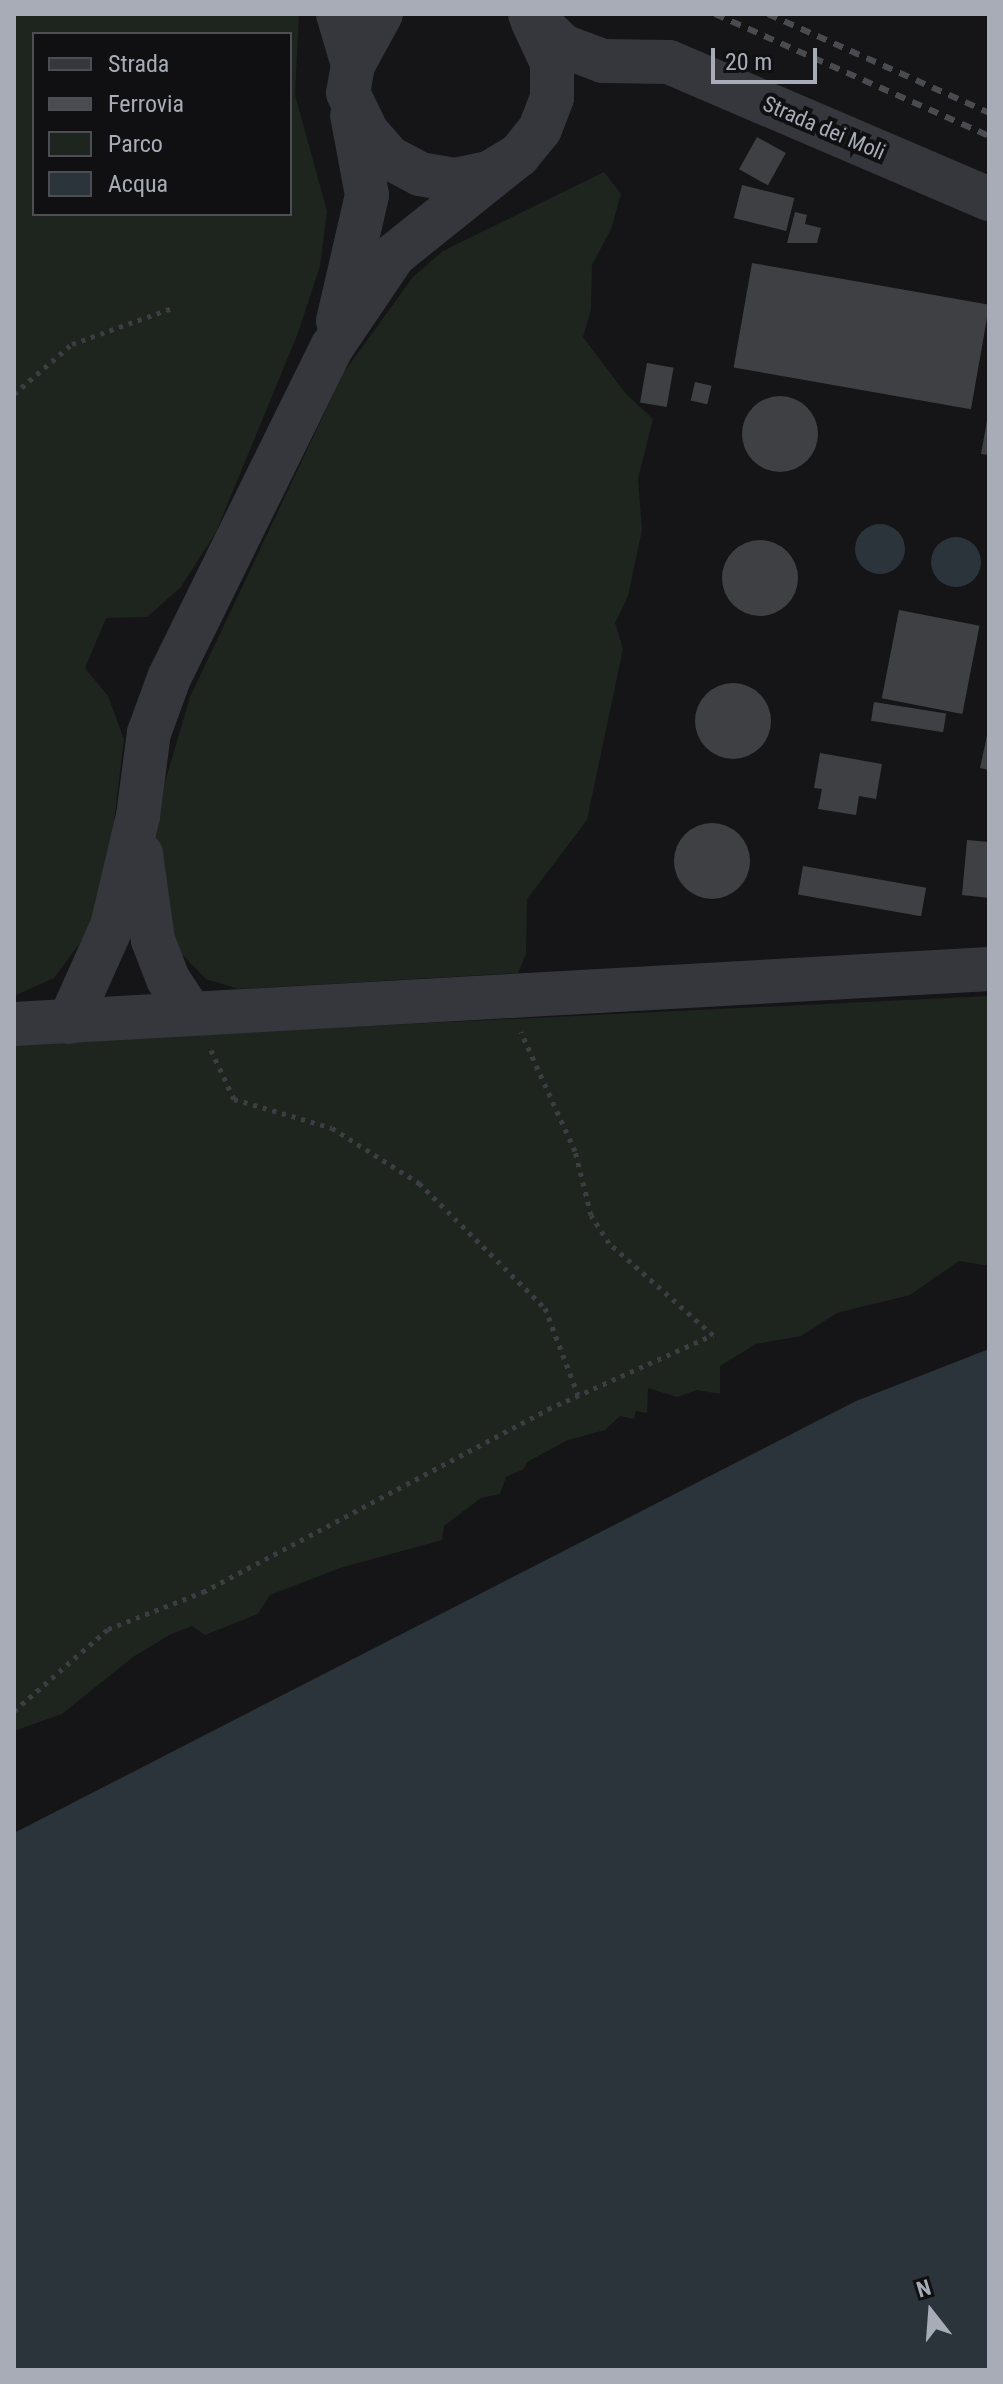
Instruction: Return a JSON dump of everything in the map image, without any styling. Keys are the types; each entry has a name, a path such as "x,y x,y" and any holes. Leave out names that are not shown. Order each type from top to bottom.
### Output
{"street":[{"path":"332,347 367,195 338,14"},
{"path":"381,14 350,79 367,132 390,158 420,174 455,180 489,173 530,142 552,97 552,63 541,31 528,14"},
{"name":"Strada dei Moli","path":"528,14 563,46 603,61 669,62 989,199"},
{"path":"69,1022 112,926 138,816 149,733 169,678 332,347 394,255 530,142 555,107 598,82 669,62"},
{"path":"138,816 153,940 168,979 197,1014"},
{"path":"14,1024 989,969"}],"path":[{"path":"14,394 72,344 172,308"},
{"path":"14,1711 108,1629 203,1592 578,1395 713,1335 609,1243 591,1215 575,1151 518,1025 524,996"},
{"path":"197,1014 214,1064 234,1099 332,1128 419,1183 545,1308 578,1395"}],"green space":[{"path":"14,14 299,14 295,95 327,211 320,266 298,333 216,532 181,587 147,617 106,618 85,668 108,696 124,739 103,912 54,978 14,996"},
{"path":"604,172 621,194 611,229 592,265 591,310 583,337 626,394 653,419 638,479 642,530 628,596 615,623 623,649 587,820 527,899 526,954 518,973 239,989 206,979 171,943 152,859 165,782 190,697 344,372 413,277 443,251"},
{"path":"989,996 989,1266 959,1261 910,1295 837,1313 801,1336 756,1344 720,1366 720,1394 697,1390 677,1397 648,1388 647,1413 636,1411 634,1419 620,1416 605,1430 568,1440 527,1462 524,1469 506,1477 500,1494 481,1498 444,1526 442,1540 340,1568 270,1595 258,1614 205,1635 192,1626 171,1634 133,1657 62,1714 14,1731 14,1043"}],"water":[{"path":"880,524 898,531 905,549 898,567 880,574 862,567 855,549 862,531"},
{"path":"956,537 974,544 981,562 974,580 956,587 938,580 931,562 938,544"},
{"path":"989,1349 989,2370 14,2370 14,1833 856,1401"}],"building":[{"path":"757,137 786,153 768,185 739,169"},
{"path":"742,185 794,198 786,231 734,218"},
{"path":"795,212 807,215 805,224 821,228 817,243 787,243"},
{"path":"752,263 989,305 971,409 734,367"},
{"path":"647,363 674,368 667,407 640,402"},
{"path":"695,382 712,386 707,404 691,401"},
{"path":"780,396 795,399 807,407 815,419 818,434 815,449 807,461 795,469 780,472 765,469 753,461 745,449 742,434 745,419 753,407 765,399"},
{"path":"989,421 989,455 981,454"},
{"path":"760,540 775,543 787,551 795,563 798,578 795,593 787,605 775,613 760,616 745,613 733,605 725,593 722,578 725,563 733,551 745,543"},
{"path":"899,610 979,626 962,714 882,698"},
{"path":"733,683 748,686 760,694 768,706 771,721 768,736 760,748 748,756 733,759 718,756 706,748 698,736 695,721 698,706 706,694 718,686"},
{"path":"874,702 946,713 943,732 871,721"},
{"path":"989,732 989,770 980,768"},
{"path":"820,753 882,764 876,799 859,796 856,815 818,809 822,789 814,788"},
{"path":"712,823 727,826 739,834 747,846 750,861 747,876 739,888 727,896 712,899 697,896 685,888 677,876 674,861 677,846 685,834 697,826"},
{"path":"967,840 989,842 989,898 962,895"},
{"path":"803,866 926,888 921,916 798,895"}],"railway":[{"path":"715,14 989,136"},
{"path":"768,14 989,113"}]}
